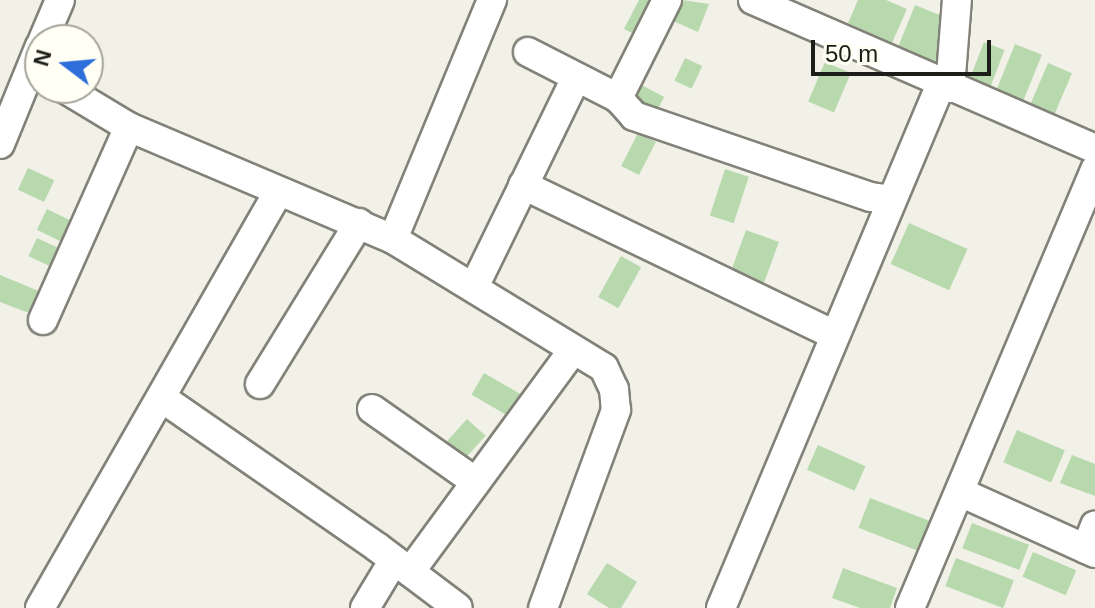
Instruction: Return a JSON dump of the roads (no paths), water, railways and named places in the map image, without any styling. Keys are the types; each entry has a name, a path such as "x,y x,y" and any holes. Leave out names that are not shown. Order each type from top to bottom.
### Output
{"street":[{"path":"50,24 60,0"},
{"path":"393,239 492,0"},
{"path":"618,98 667,0"},
{"path":"753,0 1095,149"},
{"path":"721,608 892,200 945,86 957,0"},
{"path":"528,52 618,98 634,116 871,197 892,200"},
{"path":"474,287 576,78"},
{"path":"0,144 7,113 24,84"},
{"path":"91,104 129,127 393,239 604,368 614,389 616,410 543,608"},
{"path":"43,320 129,127"},
{"path":"910,608 1095,169"},
{"path":"523,185 835,335"},
{"path":"40,608 278,192"},
{"path":"260,384 359,223"},
{"path":"365,608 476,482 573,350"},
{"path":"162,398 458,608"},
{"path":"372,409 476,482"},
{"path":"960,492 1092,543"}]}
